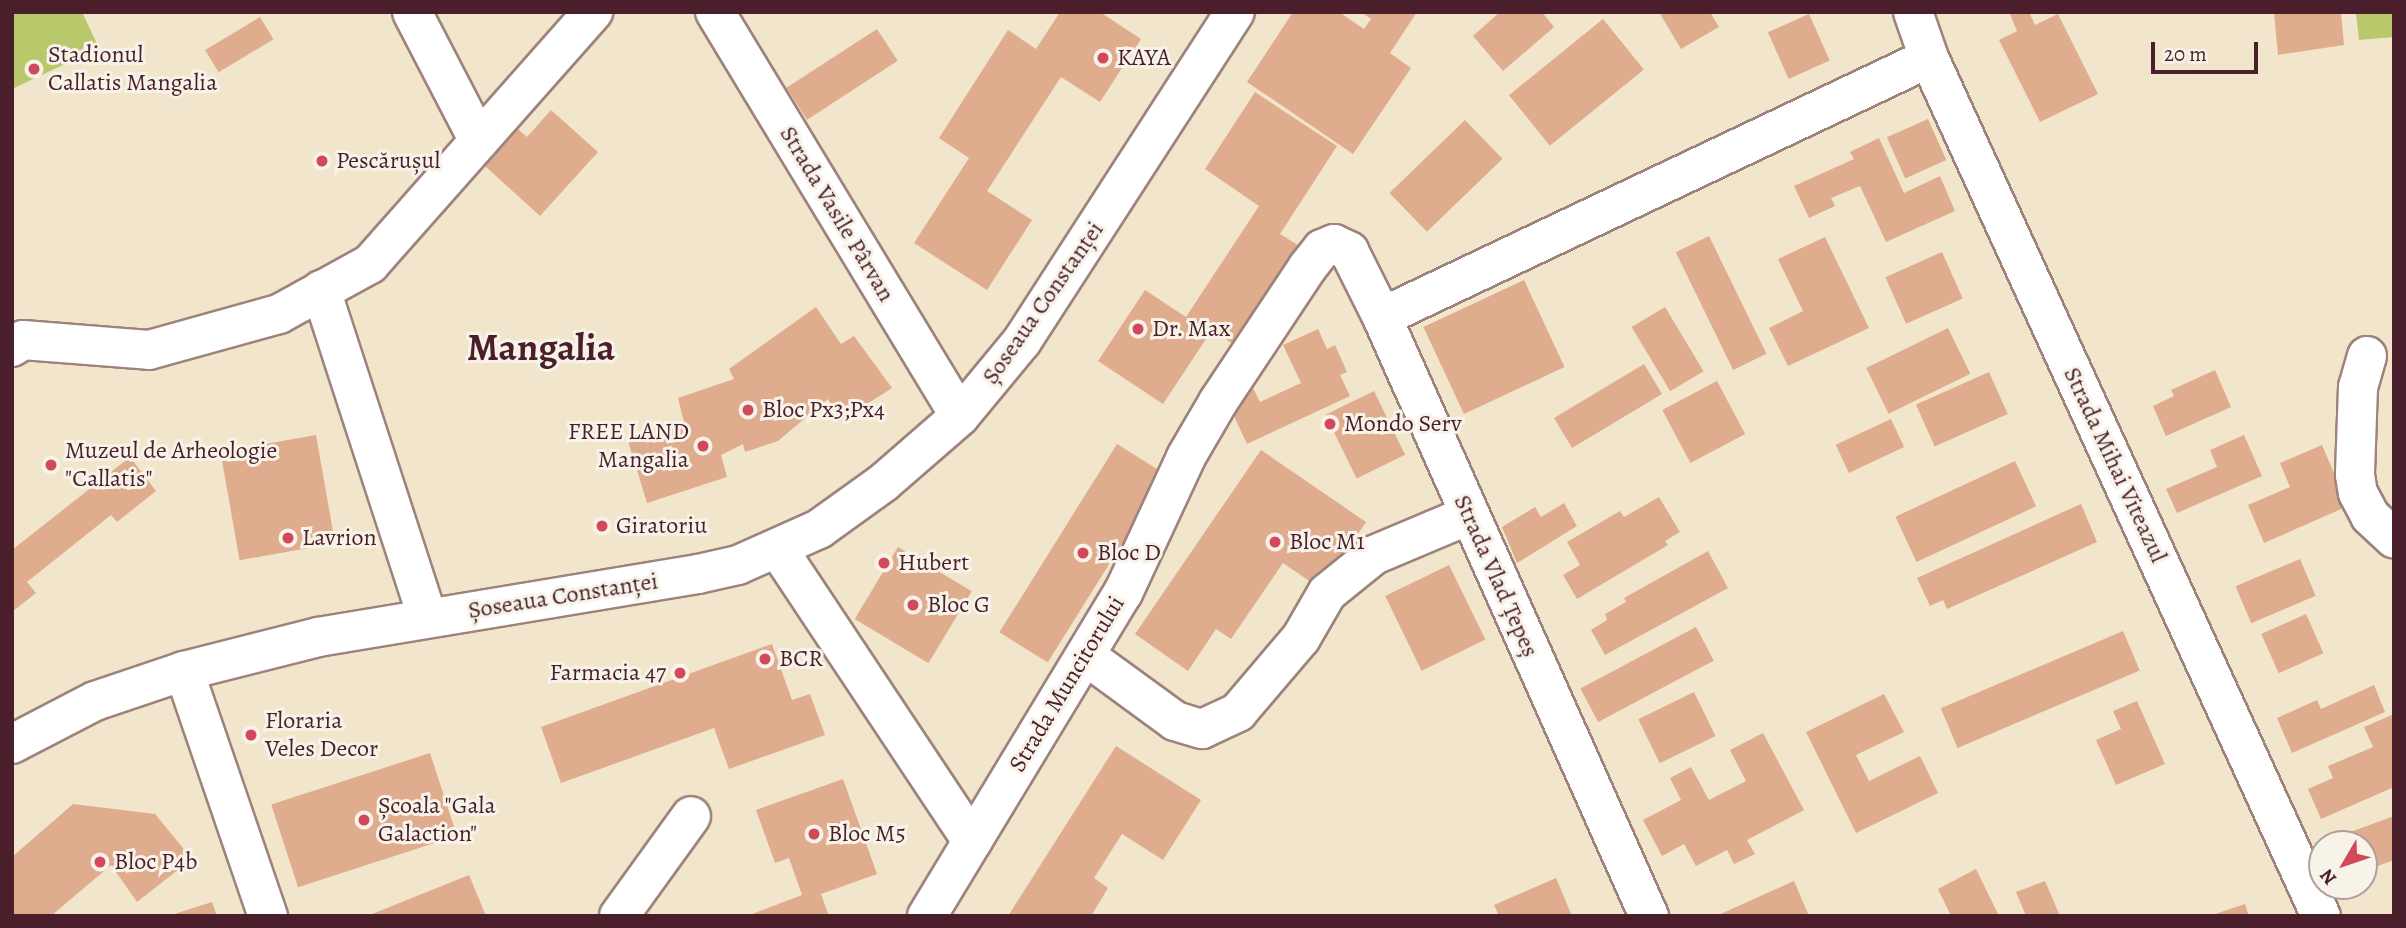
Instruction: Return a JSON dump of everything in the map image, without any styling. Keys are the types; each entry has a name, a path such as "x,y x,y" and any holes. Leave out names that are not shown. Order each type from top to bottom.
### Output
{"street":[{"path":"412,12 479,141"},
{"path":"12,346 23,341 149,349 279,313 370,264 593,12"},
{"name":"Strada Vasile Pârvan","path":"715,12 960,416"},
{"name":"Șoseaua Constanței","path":"12,744 95,701 184,671 318,637 698,574 778,549 819,529 883,483 960,416 1029,331 1235,12"},
{"name":"Strada Mihai Viteazul","path":"1913,12 1929,58 2321,916"},
{"path":"1382,317 1929,58"},
{"name":"Strada Vlad Țepeș","path":"1334,244 1349,251 1382,317 1649,916"},
{"name":"Strada Muncitorului","path":"927,916 1086,656 1218,402 1307,268 1322,248 1334,244"},
{"path":"321,290 426,617"},
{"path":"2367,356 2358,387 2355,475 2358,493 2370,516 2394,538"},
{"path":"1086,656 1175,722 1202,729 1238,712 1301,638 1326,593 1364,568 1374,555 1469,515"},
{"path":"778,549 972,841"},
{"path":"184,671 268,916"},
{"path":"619,916 691,816"}],"green space":[{"name":"Stadionul Callatis Mangalia","path":"12,12 82,12 99,48 12,89"},
{"path":"2356,12 2394,12 2394,37 2359,40"}],"building":[{"path":"1060,12 1100,12 1141,39 1100,102 1061,77 987,191 1032,220 987,290 914,243 969,158 939,138 1008,30 1036,49"},
{"path":"1293,12 1339,12 1364,29 1371,19 1361,12 1417,12 1390,53 1411,68 1353,154 1247,82"},
{"path":"1500,12 1542,12 1554,27 1503,71 1473,36"},
{"path":"1659,12 1710,12 1719,27 1681,49"},
{"path":"2009,12 2029,12 2035,25 2058,14 2098,94 2040,122 1999,40 2017,31"},
{"path":"2274,12 2341,12 2344,45 2278,55"},
{"path":"1809,14 1830,61 1789,79 1768,32"},
{"path":"260,17 273,39 219,72 205,50"},
{"path":"1603,19 1644,70 1550,146 1509,95"},
{"path":"877,29 898,61 807,120 786,88"},
{"path":"1255,92 1337,146 1280,234 1301,247 1236,346 1212,330 1163,404 1098,361 1145,290 1186,317 1259,206 1205,169"},
{"path":"551,110 598,152 540,216 485,166 518,129 527,137"},
{"path":"1928,119 1946,160 1905,178 1887,137"},
{"path":"1465,120 1503,159 1427,232 1389,193"},
{"path":"1879,138 1904,193 1940,176 1955,211 1886,242 1860,186 1831,198 1835,206 1809,218 1794,186 1854,159 1850,152"},
{"path":"1709,236 1766,354 1733,370 1676,252"},
{"path":"1825,237 1869,328 1788,366 1769,328 1803,311 1778,259"},
{"path":"1942,252 1963,299 1906,324 1885,277"},
{"path":"1524,280 1565,367 1464,414 1423,327"},
{"name":"Bloc Px3;Px4","path":"816,307 841,344 854,336 892,388 839,422 828,399 778,441 745,452 743,444 721,455 727,477 647,503 628,441 684,422 678,398 734,379 729,369"},
{"path":"1665,307 1704,371 1670,391 1632,327"},
{"path":"1948,328 1970,374 1889,414 1866,368"},
{"path":"1318,329 1327,349 1335,345 1347,372 1340,375 1350,396 1247,444 1226,399 1252,386 1260,402 1301,383 1283,345"},
{"path":"1644,364 1662,394 1572,448 1554,418"},
{"path":"2215,370 2231,407 2166,436 2153,406 2174,396 2171,390"},
{"path":"1989,372 2008,414 1935,447 1916,405"},
{"path":"1717,381 1745,434 1690,463 1662,410"},
{"path":"1374,391 1405,455 1357,478 1325,415"},
{"path":"1891,419 1904,447 1849,473 1836,445"},
{"path":"316,435 335,543 240,560 220,452"},
{"path":"2244,435 2262,476 2177,513 2166,489 2217,467 2210,450"},
{"name":"Bloc D","path":"1117,444 1165,474 1048,662 999,632"},
{"path":"2322,445 2348,506 2264,543 2248,505 2290,487 2280,463"},
{"name":"Bloc M1","path":"1261,450 1366,522 1321,589 1283,563 1231,639 1216,629 1188,671 1135,634"},
{"path":"130,457 156,491 117,522 111,515 27,582 36,593 12,612 12,550"},
{"path":"2015,461 2036,506 1916,562 1895,517"},
{"path":"1659,497 1680,532 1665,541 1668,545 1577,599 1563,575 1580,565 1567,542 1620,511 1624,517"},
{"path":"1564,503 1577,526 1517,563 1502,527 1535,507 1541,517"},
{"path":"2081,504 2097,542 1947,609 1943,600 1930,606 1917,578"},
{"name":"Bloc G","path":"898,547 972,591 928,663 855,619"},
{"path":"1708,551 1728,588 1605,655 1591,630 1607,620 1605,614 1626,602 1624,598"},
{"path":"2300,559 2316,596 2251,623 2236,586"},
{"path":"1449,565 1485,640 1422,671 1385,596"},
{"path":"2306,614 2323,653 2279,673 2261,634"},
{"path":"1696,627 1714,661 1598,722 1580,689"},
{"path":"2123,631 2140,671 1958,748 1941,708"},
{"path":"772,644 792,700 810,694 825,735 729,769 714,728 561,783 541,727"},
{"path":"2374,685 2385,712 2292,753 2277,718 2317,700 2321,709"},
{"path":"1694,692 1715,736 1660,763 1638,719"},
{"path":"1884,694 1904,732 1856,755 1869,781 1920,756 1938,793 1856,833 1806,732"},
{"path":"2137,701 2165,764 2116,785 2096,740 2121,729 2113,711"},
{"path":"2394,714 2394,787 2321,819 2308,789 2333,778 2328,766 2373,747 2364,727"},
{"path":"1763,733 1804,810 1747,840 1755,854 1734,864 1727,850 1696,866 1684,844 1662,856 1643,820 1681,800 1670,778 1691,767 1709,800 1746,781 1730,750"},
{"path":"1116,746 1201,800 1163,860 1122,834 1094,878 1108,888 1091,916 1008,916"},
{"name":"Școala \"Gala Galaction\"","path":"430,753 457,836 298,887 271,805"},
{"name":"Bloc M5","path":"843,779 877,874 821,894 829,916 747,916 802,895 789,858 775,863 756,810"},
{"name":"Bloc P4b","path":"73,804 155,814 192,859 137,902 111,865 51,916 12,916 12,857"},
{"path":"2394,816 2394,860 2378,866 2378,830 2356,830"},
{"path":"1976,869 1999,916 1951,916 1938,889"},
{"path":"469,875 486,916 367,916"},
{"path":"1556,878 1572,916 1499,916 1494,905"},
{"path":"1794,881 1809,916 1716,916"},
{"path":"2045,881 2060,916 2026,916 2016,892"},
{"path":"212,902 217,916 171,916 171,915"},
{"path":"2245,904 2249,916 2212,916 2212,915"}],"place":[{"name":"KAYA","path":"1103,58"},
{"name":"Stadionul Callatis Mangalia","path":"34,69"},
{"name":"Pescărușul","path":"322,161"},
{"name":"Dr. Max","path":"1138,329"},
{"name":"Bloc Px3;Px4","path":"748,410"},
{"name":"Mondo Serv","path":"1330,424"},
{"name":"FREE LAND Mangalia","path":"703,446"},
{"name":"Muzeul de Arheologie \"Callatis\"","path":"51,465"},
{"name":"Giratoriu","path":"602,526"},
{"name":"Lavrion","path":"288,538"},
{"name":"Bloc M1","path":"1275,542"},
{"name":"Bloc D","path":"1083,553"},
{"name":"Hubert","path":"884,563"},
{"name":"Bloc G","path":"913,605"},
{"name":"BCR","path":"765,659"},
{"name":"Farmacia 47","path":"680,673"},
{"name":"Floraria Veles Decor","path":"251,735"},
{"name":"Școala \"Gala Galaction\"","path":"364,820"},
{"name":"Bloc M5","path":"814,834"},
{"name":"Bloc P4b","path":"100,862"}],"district":[{"name":"Mangalia","path":"541,348"}]}
